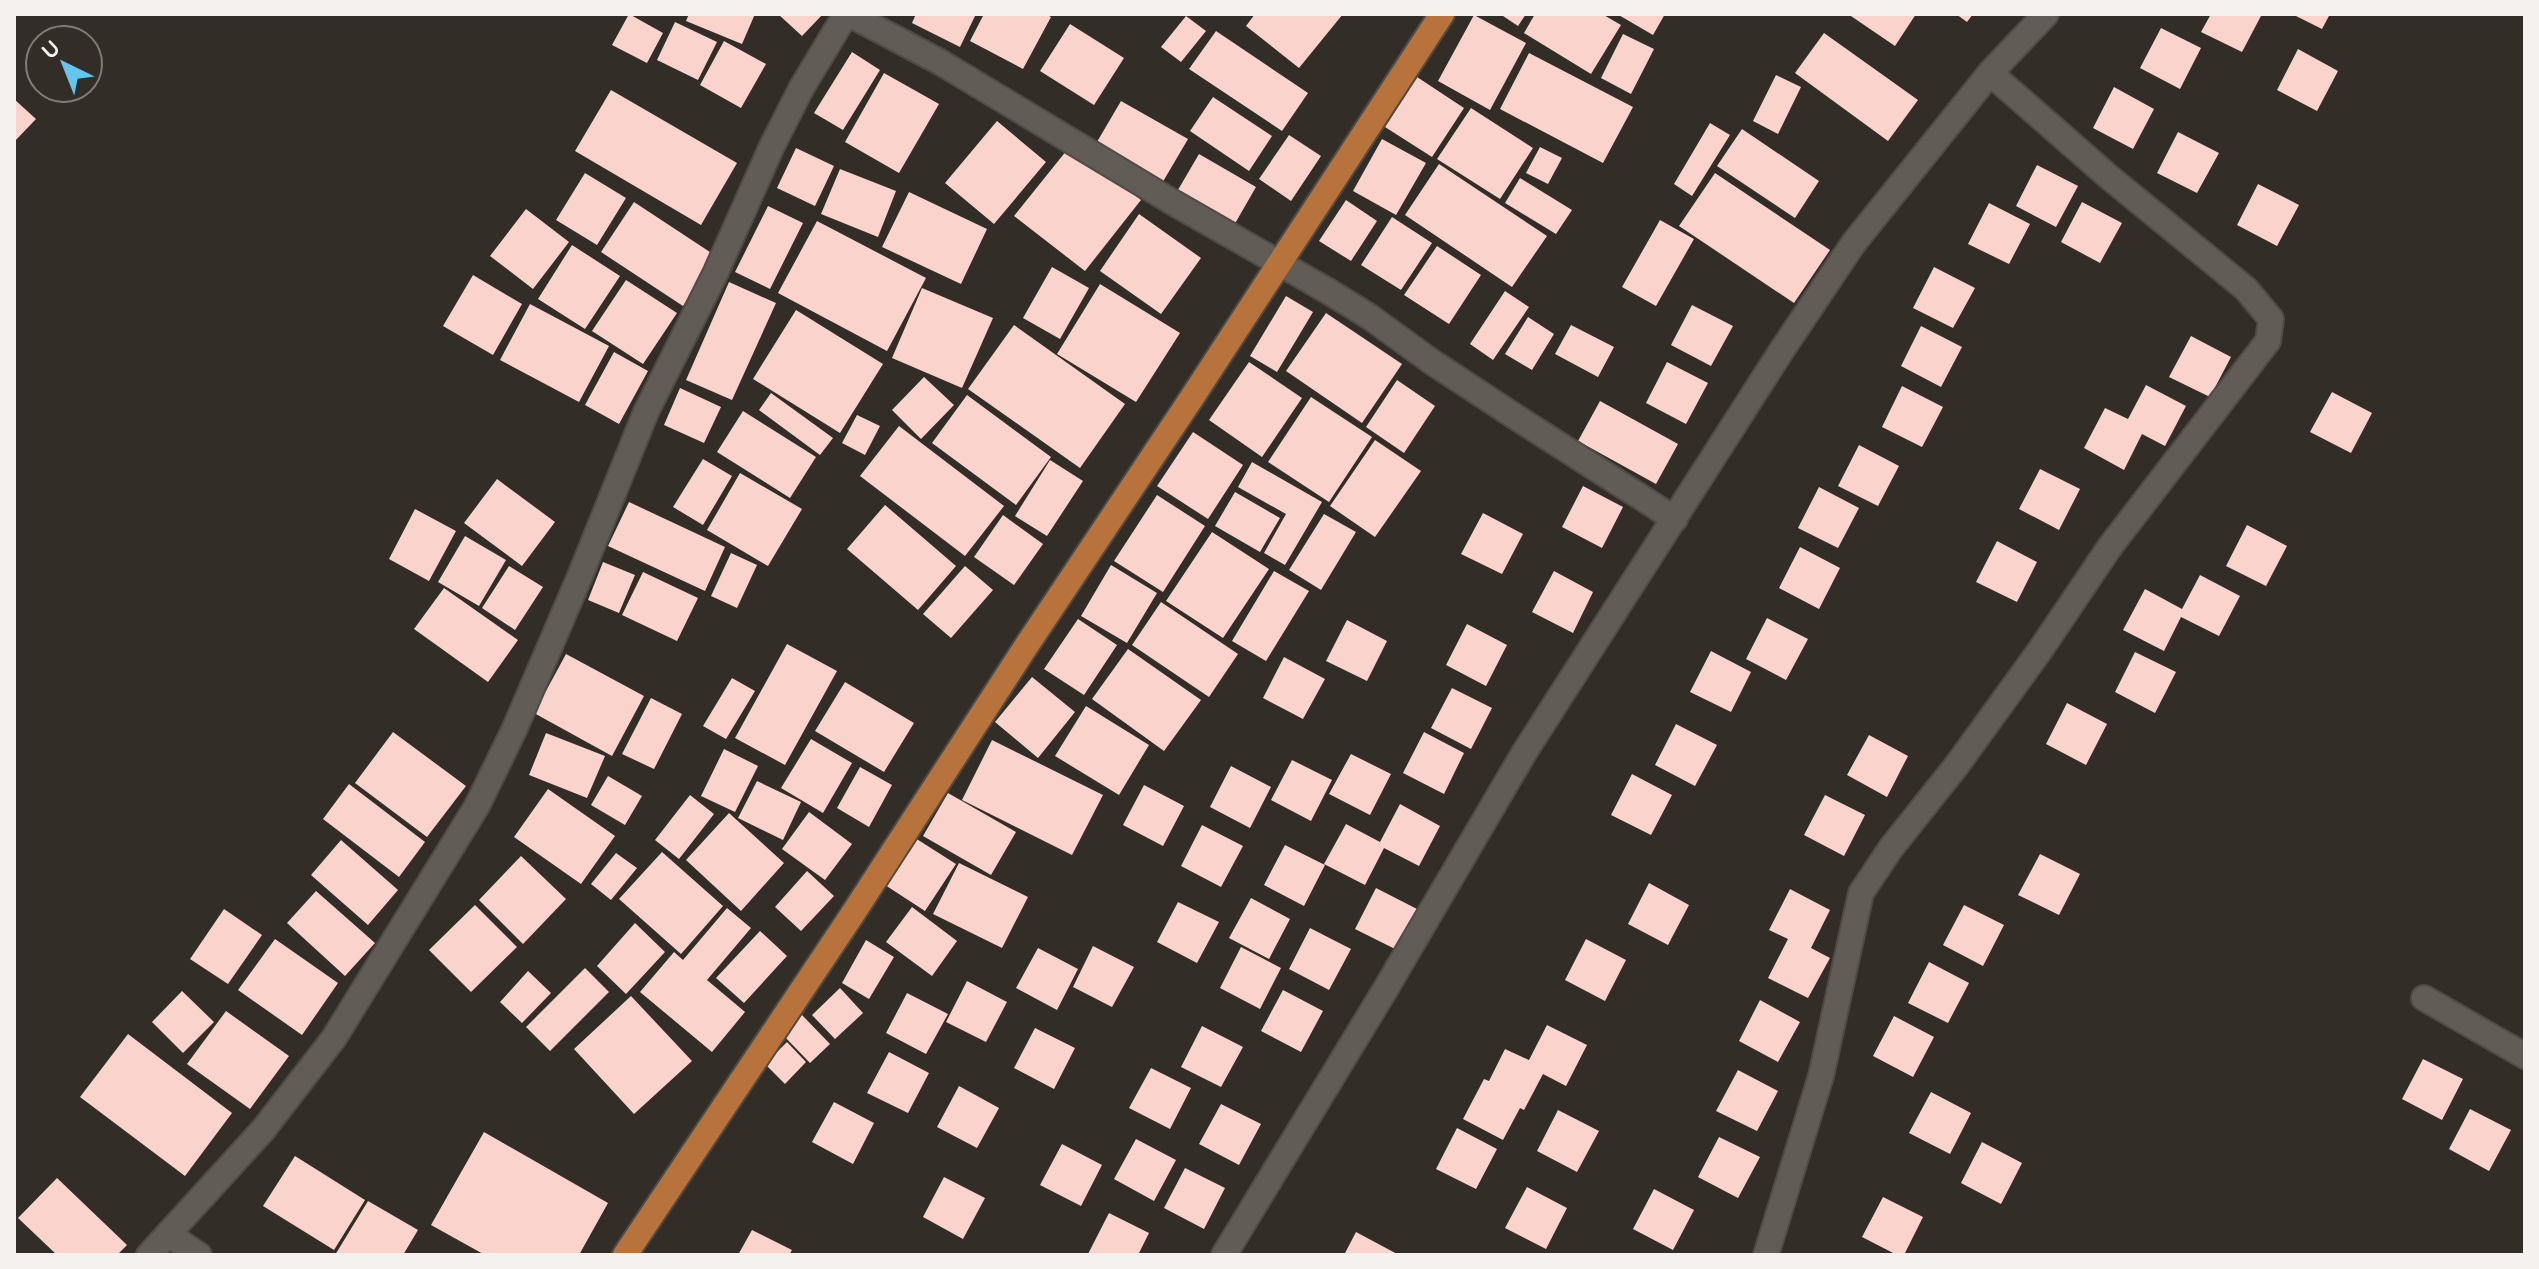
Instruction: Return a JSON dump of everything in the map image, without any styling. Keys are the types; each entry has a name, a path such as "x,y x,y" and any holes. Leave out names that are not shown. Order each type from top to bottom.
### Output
{"main road":[{"path":"625,1255 854,912 1442,14"}],"street":[{"path":"149,1255 263,1130 334,1038 477,806 521,714 646,412 716,272 778,134 802,87 847,14 940,62 1370,317 1458,379 1675,519"},
{"path":"1224,1255 1524,753 1780,353 1853,244 1990,73 2046,14"},
{"path":"1766,1255 1821,1076 1861,893 1891,848 1957,765 2041,649 2109,548 2268,341 2271,319 2246,289 2109,177 1990,73"},
{"path":"2424,998 2525,1056"},
{"path":"168,1234 199,1255"}],"building":[{"path":"629,14 663,33 647,63 612,45"},
{"path":"689,14 755,14 742,44 686,21"},
{"path":"778,14 823,14 802,36"},
{"path":"916,14 976,14 960,47 912,23"},
{"path":"984,14 1045,14 1051,17 1023,69 970,41"},
{"path":"1255,14 1343,14 1299,68 1246,26"},
{"path":"1500,14 1526,14 1518,26"},
{"path":"1535,14 1602,14 1621,25 1591,74 1524,33"},
{"path":"1617,14 1665,14 1653,35"},
{"path":"1848,14 1916,14 1895,46"},
{"path":"1956,14 1973,14 1967,22"},
{"path":"2211,14 2262,14 2242,52 2201,32"},
{"path":"2292,14 2330,14 2322,29"},
{"path":"1474,15 1526,43 1490,110 1438,81"},
{"path":"1186,16 1206,31 1181,62 1161,47"},
{"path":"675,22 717,42 698,80 657,60"},
{"path":"1070,24 1124,58 1094,105 1040,71"},
{"path":"2161,28 2201,48 2180,89 2140,68"},
{"path":"1216,31 1308,93 1282,131 1189,69"},
{"path":"1824,33 1918,100 1888,141 1795,73"},
{"path":"1623,34 1654,49 1631,94 1601,78"},
{"path":"724,41 766,64 741,108 700,85"},
{"path":"2298,49 2338,71 2317,111 2277,90"},
{"path":"852,52 880,70 843,130 814,113"},
{"path":"1529,53 1633,107 1603,163 1500,109"},
{"path":"884,73 939,104 899,173 845,142"},
{"path":"1776,75 1801,87 1778,134 1753,121"},
{"path":"1417,77 1464,108 1432,157 1385,127"},
{"path":"2114,87 2154,109 2133,149 2093,128"},
{"path":"611,90 737,163 701,225 575,151"},
{"path":"1213,97 1272,136 1249,171 1190,131"},
{"path":"14,99 36,119 14,142"},
{"path":"1121,101 1188,139 1161,185 1094,147"},
{"path":"1471,108 1533,148 1500,199 1437,159"},
{"path":"997,121 1046,162 994,224 945,183"},
{"path":"1710,123 1730,135 1692,196 1674,184"},
{"path":"1742,129 1819,181 1795,218 1717,166"},
{"path":"2178,132 2219,153 2197,193 2157,173"},
{"path":"1289,135 1321,156 1291,201 1259,179"},
{"path":"1382,139 1426,163 1396,215 1353,191"},
{"path":"1071,145 1141,200 1085,271 1014,216"},
{"path":"1540,147 1562,158 1548,184 1526,173"},
{"path":"796,148 834,166 815,206 777,188"},
{"path":"1199,154 1256,187 1233,227 1175,195"},
{"path":"1439,164 1547,236 1512,287 1405,215"},
{"path":"2037,165 2078,186 2056,227 2016,206"},
{"path":"840,169 896,191 878,237 821,214"},
{"path":"585,173 626,198 597,245 556,220"},
{"path":"1715,173 1830,250 1794,303 1679,226"},
{"path":"1520,178 1572,210 1556,234 1505,203"},
{"path":"2258,184 2299,205 2277,246 2237,225"},
{"path":"909,192 987,229 961,284 882,247"},
{"path":"1346,200 1377,221 1351,261 1319,241"},
{"path":"634,202 716,256 683,306 601,252"},
{"path":"2082,202 2122,223 2100,263 2061,242"},
{"path":"1989,203 2030,224 2009,264 1968,244"},
{"path":"768,206 803,223 770,289 735,272"},
{"path":"526,209 569,242 533,289 490,256"},
{"path":"1139,214 1201,258 1161,314 1100,271"},
{"path":"1392,217 1432,243 1401,290 1361,265"},
{"path":"1660,220 1694,239 1656,306 1622,287"},
{"path":"817,221 926,278 887,351 778,293"},
{"path":"572,245 620,276 585,329 538,299"},
{"path":"1437,246 1481,275 1449,324 1404,295"},
{"path":"1052,267 1089,288 1060,339 1023,318"},
{"path":"1934,267 1975,288 1953,328 1913,308"},
{"path":"473,275 522,304 493,355 443,326"},
{"path":"626,280 677,313 643,364 592,331"},
{"path":"729,282 776,303 732,400 686,380"},
{"path":"1100,284 1180,333 1136,402 1057,354"},
{"path":"922,288 993,318 962,388 892,358"},
{"path":"1505,291 1529,307 1493,360 1470,344"},
{"path":"1286,296 1313,312 1277,372 1250,356"},
{"path":"530,304 609,346 579,402 500,360"},
{"path":"1692,305 1733,326 1711,366 1671,345"},
{"path":"796,310 883,364 840,433 753,379"},
{"path":"1326,313 1402,364 1362,423 1286,371"},
{"path":"1528,317 1554,334 1532,370 1505,354"},
{"path":"1014,325 1125,404 1080,468 968,389"},
{"path":"1571,325 1614,347 1598,377 1555,354"},
{"path":"1921,326 1962,347 1941,387 1901,366"},
{"path":"2191,336 2231,357 2210,397 2169,377"},
{"path":"614,352 648,371 619,424 585,405"},
{"path":"1249,362 1302,398 1262,457 1209,420"},
{"path":"1667,362 1708,383 1686,424 1646,403"},
{"path":"924,377 954,405 921,439 892,410"},
{"path":"1397,380 1435,406 1404,453 1366,427"},
{"path":"2146,385 2186,406 2165,446 2142,434 2124,470 2084,448 2105,408 2128,419"},
{"path":"1902,386 1943,407 1922,447 1882,427"},
{"path":"680,388 721,407 704,443 664,425"},
{"path":"2332,392 2372,413 2351,453 2310,432"},
{"path":"771,393 833,438 820,455 759,410"},
{"path":"967,395 1051,457 1016,505 932,443"},
{"path":"1311,397 1372,437 1329,502 1268,462"},
{"path":"1600,401 1678,444 1656,484 1578,441"},
{"path":"743,411 816,457 790,498 717,452"},
{"path":"857,415 880,426 865,455 842,443"},
{"path":"899,426 1004,506 965,556 860,476"},
{"path":"1193,432 1243,465 1208,519 1157,486"},
{"path":"1375,440 1421,471 1375,537 1330,506"},
{"path":"1859,445 1899,466 1878,506 1838,486"},
{"path":"703,459 732,476 703,525 673,507"},
{"path":"1050,460 1083,481 1047,536 1015,516"},
{"path":"1252,462 1322,502 1285,565 1264,553 1286,514 1238,487"},
{"path":"2040,469 2080,489 2059,530 2019,509"},
{"path":"740,473 802,509 768,566 707,530"},
{"path":"497,479 555,522 522,566 464,523"},
{"path":"1583,486 1623,507 1602,548 1562,527"},
{"path":"1819,487 1859,508 1838,548 1798,528"},
{"path":"1235,492 1280,518 1260,552 1215,526"},
{"path":"1157,495 1205,526 1163,592 1114,561"},
{"path":"629,502 725,547 705,591 608,546"},
{"path":"885,505 956,566 918,610 847,549"},
{"path":"415,509 456,531 429,581 389,559"},
{"path":"1483,513 1523,534 1502,574 1461,554"},
{"path":"1324,514 1356,532 1321,590 1289,570"},
{"path":"1003,515 1043,544 1014,585 974,557"},
{"path":"2247,525 2287,546 2266,586 2226,566"},
{"path":"1212,532 1269,569 1223,638 1166,601"},
{"path":"465,536 506,560 479,606 438,582"},
{"path":"1997,541 2037,562 2017,602 1976,582"},
{"path":"1800,547 1840,568 1819,609 1779,588"},
{"path":"731,553 757,565 737,608 711,596"},
{"path":"603,562 635,575 619,613 588,600"},
{"path":"1111,565 1157,593 1127,643 1081,616"},
{"path":"509,566 543,587 515,630 482,608"},
{"path":"965,566 993,590 951,638 923,614"},
{"path":"1274,571 1309,591 1266,661 1232,641"},
{"path":"1554,571 1593,592 1573,633 1532,612"},
{"path":"643,572 698,598 677,641 622,615"},
{"path":"2200,575 2240,596 2219,636 2181,617 2164,651 2123,630 2145,589 2182,609"},
{"path":"444,588 518,640 488,682 414,629"},
{"path":"1161,602 1238,654 1209,697 1132,645"},
{"path":"1767,618 1808,639 1786,680 1746,659"},
{"path":"1078,619 1117,645 1084,695 1044,669"},
{"path":"1347,620 1387,641 1367,681 1326,661"},
{"path":"1467,624 1507,645 1486,686 1446,665"},
{"path":"787,644 837,671 785,765 735,738"},
{"path":"1128,649 1201,700 1164,751 1092,699"},
{"path":"1711,651 1751,672 1731,712 1690,692"},
{"path":"2135,652 2176,672 2155,713 2115,692"},
{"path":"566,654 644,696 612,756 534,713"},
{"path":"1284,657 1325,679 1303,719 1263,698"},
{"path":"1032,677 1075,712 1038,758 995,722"},
{"path":"732,678 755,691 726,739 703,726"},
{"path":"845,682 914,723 884,772 815,731"},
{"path":"1452,688 1492,708 1471,749 1431,728"},
{"path":"651,698 682,714 654,769 622,754"},
{"path":"2067,703 2107,724 2086,765 2046,744"},
{"path":"1086,706 1149,745 1119,795 1055,756"},
{"path":"1676,724 1717,745 1695,786 1655,765"},
{"path":"393,732 466,786 427,837 355,783"},
{"path":"1424,732 1464,753 1444,794 1403,773"},
{"path":"546,733 605,756 587,798 529,775"},
{"path":"1869,735 1908,756 1887,797 1847,775"},
{"path":"811,739 852,763 823,813 781,788"},
{"path":"992,740 1103,795 1072,855 962,800"},
{"path":"724,749 758,766 735,812 701,796"},
{"path":"1351,754 1391,774 1370,815 1329,794"},
{"path":"1292,760 1332,780 1311,821 1271,800"},
{"path":"1231,766 1271,787 1250,828 1210,807"},
{"path":"860,767 892,785 869,827 837,808"},
{"path":"1632,774 1672,795 1651,835 1611,815"},
{"path":"608,776 642,796 625,825 591,805"},
{"path":"757,781 801,802 783,840 738,818"},
{"path":"349,784 425,842 399,877 323,819"},
{"path":"1144,785 1184,806 1163,846 1123,825"},
{"path":"548,789 615,836 581,884 514,837"},
{"path":"948,793 1016,832 991,875 923,836"},
{"path":"690,795 714,814 679,859 655,840"},
{"path":"1825,795 1865,815 1844,856 1804,835"},
{"path":"1400,804 1440,826 1419,866 1384,848 1365,885 1324,864 1346,824 1380,842"},
{"path":"809,812 852,844 825,880 782,849"},
{"path":"729,813 784,863 741,911 686,860"},
{"path":"1202,825 1243,846 1221,887 1181,866"},
{"path":"912,836 956,864 925,911 882,883"},
{"path":"341,840 398,890 368,925 311,875"},
{"path":"1285,845 1325,865 1304,906 1264,885"},
{"path":"662,852 723,906 681,954 619,899"},
{"path":"616,853 637,868 611,900 591,884"},
{"path":"2040,854 2080,874 2059,915 2018,895"},
{"path":"521,856 566,899 523,944 479,900"},
{"path":"959,863 1028,897 1002,948 933,914"},
{"path":"807,871 834,896 801,931 775,907"},
{"path":"1649,883 1689,905 1668,945 1628,924"},
{"path":"1376,888 1417,909 1395,949 1355,929"},
{"path":"1790,889 1830,910 1811,948 1830,958 1808,998 1768,978 1788,939 1769,930"},
{"path":"316,891 375,943 345,976 287,923"},
{"path":"1251,898 1290,919 1269,959 1229,938"},
{"path":"1178,902 1219,922 1197,963 1157,942"},
{"path":"475,905 517,947 471,992 429,950"},
{"path":"1964,905 2004,925 1983,966 1943,945"},
{"path":"912,907 957,941 932,976 886,942"},
{"path":"727,908 751,928 707,980 745,1012 712,1052 640,992 674,952 683,960"},
{"path":"224,909 262,935 228,984 190,959"},
{"path":"635,923 665,952 626,994 597,966"},
{"path":"1310,928 1351,949 1329,990 1289,969"},
{"path":"760,931 787,956 744,1003 716,978"},
{"path":"275,939 338,983 302,1035 238,990"},
{"path":"1586,939 1626,960 1605,1001 1565,980"},
{"path":"866,940 894,957 869,999 842,983"},
{"path":"1093,946 1134,967 1112,1007 1073,987"},
{"path":"1241,947 1281,968 1260,1009 1220,988"},
{"path":"1038,948 1078,969 1057,1010 1016,988"},
{"path":"1929,962 1969,983 1948,1023 1908,1003"},
{"path":"585,968 609,992 550,1051 526,1027"},
{"path":"528,971 551,993 522,1023 500,1002"},
{"path":"967,981 1007,1002 986,1042 946,1022"},
{"path":"840,988 863,1013 835,1039 812,1015"},
{"path":"1283,990 1323,1011 1301,1052 1261,1031"},
{"path":"182,991 214,1022 183,1053 152,1022"},
{"path":"907,993 948,1014 926,1054 886,1033"},
{"path":"631,996 692,1061 634,1114 574,1049"},
{"path":"1760,1000 1800,1022 1778,1062 1739,1041"},
{"path":"226,1011 289,1056 250,1109 187,1064"},
{"path":"802,1015 830,1044 810,1063 782,1034"},
{"path":"1894,1016 1934,1037 1913,1077 1873,1056"},
{"path":"1547,1025 1587,1045 1566,1086 1543,1074 1524,1110 1520,1108 1503,1140 1463,1119 1484,1079 1489,1081 1505,1049 1529,1060"},
{"path":"1202,1026 1243,1047 1221,1087 1181,1067"},
{"path":"1035,1028 1075,1048 1054,1089 1014,1068"},
{"path":"128,1034 232,1113 185,1176 80,1097"},
{"path":"787,1042 806,1062 785,1084 765,1064"},
{"path":"889,1052 929,1073 908,1113 867,1093"},
{"path":"2423,1059 2463,1079 2442,1120 2402,1099"},
{"path":"1151,1068 1191,1088 1170,1129 1129,1108"},
{"path":"1738,1070 1778,1091 1757,1131 1716,1111"},
{"path":"959,1086 999,1108 977,1148 937,1127"},
{"path":"1931,1092 1971,1113 1950,1154 1909,1133"},
{"path":"834,1102 874,1123 853,1164 812,1142"},
{"path":"1221,1104 1261,1124 1239,1165 1199,1144"},
{"path":"2470,1109 2511,1130 2489,1171 2449,1149"},
{"path":"1558,1110 1599,1131 1577,1172 1537,1151"},
{"path":"1457,1128 1497,1149 1476,1189 1436,1169"},
{"path":"484,1132 608,1203 579,1255 485,1255 431,1225"},
{"path":"1719,1137 1760,1157 1738,1198 1698,1177"},
{"path":"1136,1139 1176,1160 1154,1201 1114,1179"},
{"path":"1982,1142 2022,1163 2001,1204 1961,1183"},
{"path":"1062,1144 1102,1165 1081,1206 1040,1185"},
{"path":"295,1156 365,1200 334,1250 263,1206"},
{"path":"1185,1168 1225,1188 1204,1229 1164,1208"},
{"path":"944,1177 985,1198 963,1239 923,1217"},
{"path":"57,1178 127,1245 117,1255 57,1255 18,1218"},
{"path":"1527,1187 1567,1208 1546,1249 1505,1228"},
{"path":"1654,1189 1694,1210 1673,1250 1633,1229"},
{"path":"1883,1197 1923,1217 1904,1255 1897,1255 1862,1237"},
{"path":"368,1201 418,1230 403,1255 335,1255"},
{"path":"1109,1213 1149,1233 1138,1255 1088,1254"},
{"path":"752,1230 792,1250 789,1255 738,1255"},
{"path":"1356,1232 1399,1255 1344,1255"}]}
